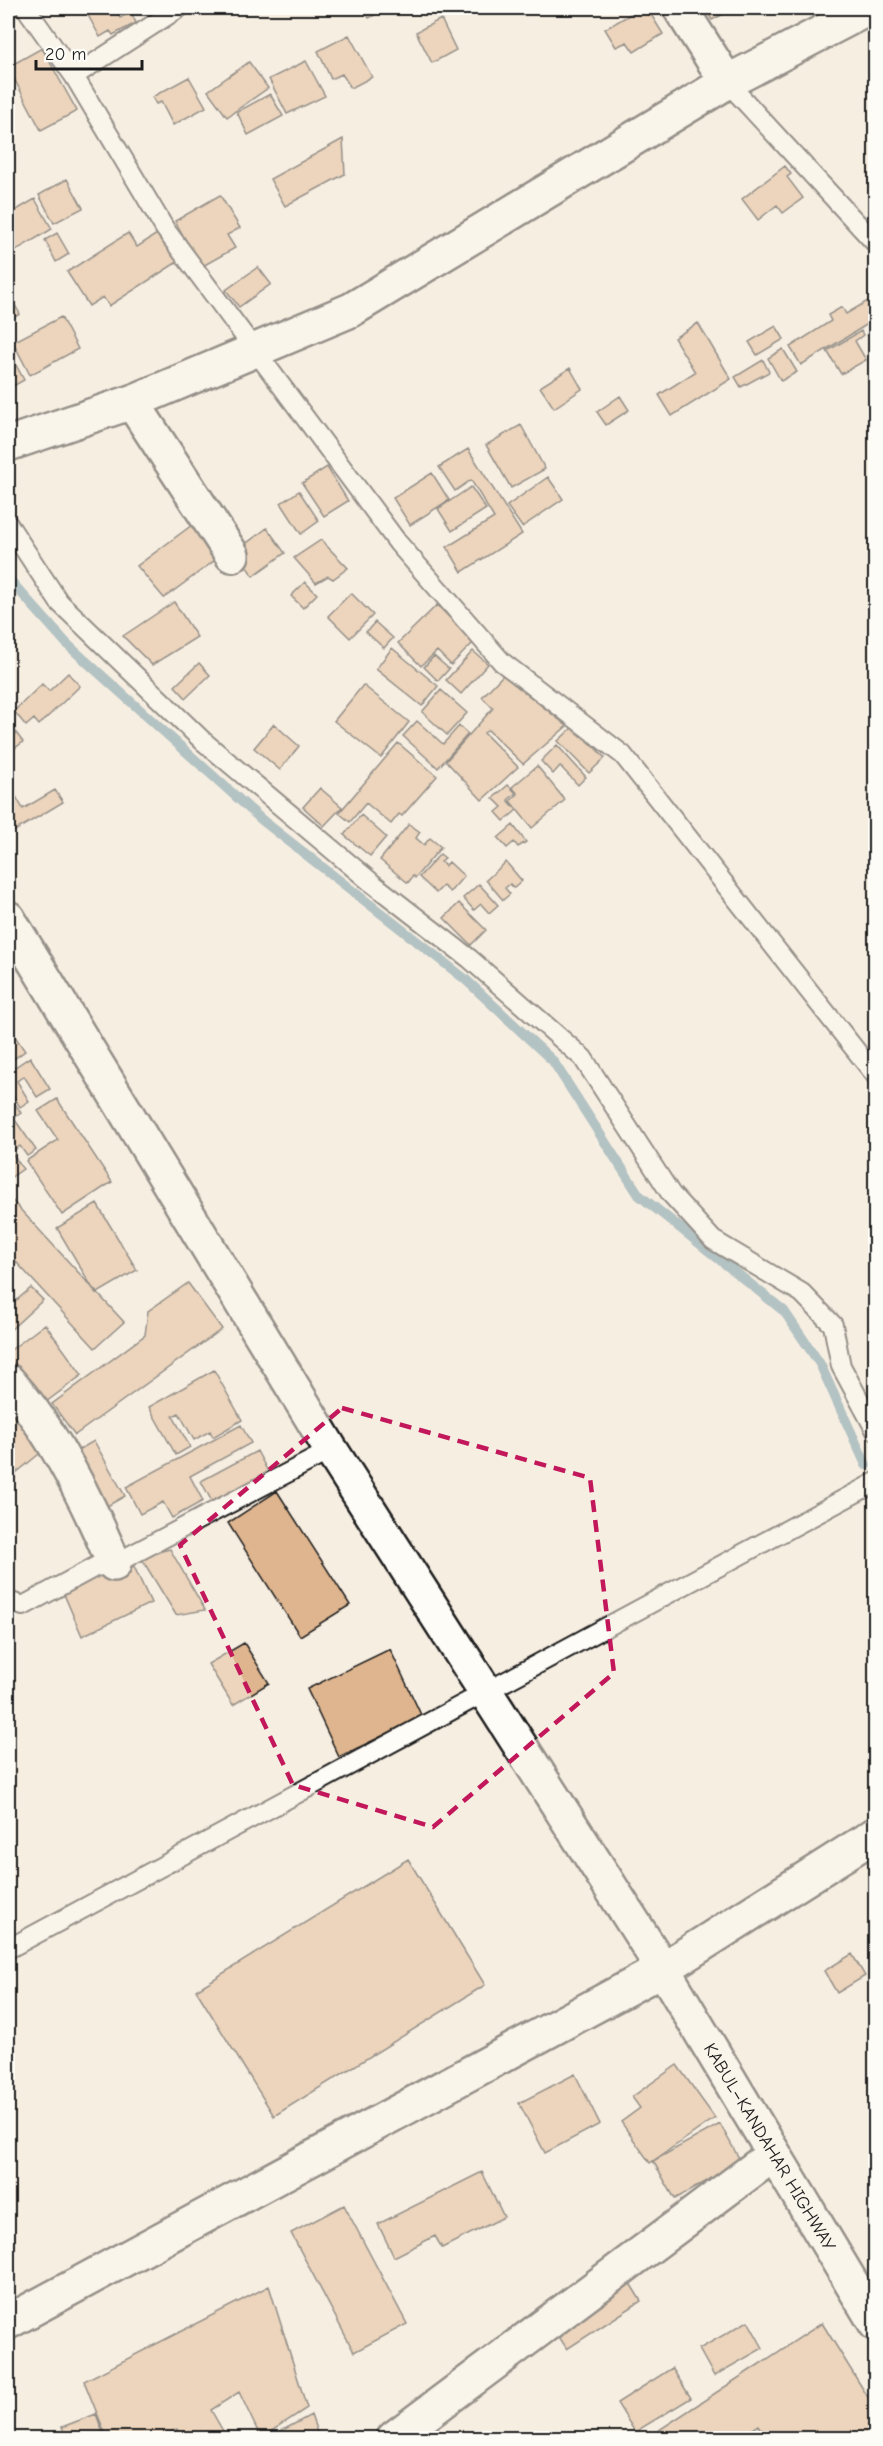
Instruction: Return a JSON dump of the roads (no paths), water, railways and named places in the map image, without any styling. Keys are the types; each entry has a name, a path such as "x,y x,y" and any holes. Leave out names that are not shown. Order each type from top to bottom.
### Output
{"main road":[{"path":"680,8 726,82"},
{"path":"8,444 132,402 351,310 726,82 869,8"},
{"path":"132,402 232,555"},
{"name":"KABUL–KANDAHAR HIGHWAY","path":"8,918 331,1450 663,1969 876,2324"},
{"path":"8,1381 22,1396 72,1475 114,1564"},
{"path":"8,2322 663,1969 876,1834"},
{"path":"394,2439 774,2154"}],"lane":[{"path":"26,8 74,76 165,229 398,543 502,662 623,755 876,1076"},
{"path":"74,76 179,8"},
{"path":"726,82 876,244"},
{"path":"8,524 59,602 202,741 372,884 470,959 583,1058 671,1194 713,1240 802,1293 833,1325 841,1366 876,1431"},
{"path":"8,1601 23,1606 95,1567 114,1564 331,1450"},
{"path":"8,1948 876,1482"}],"waterway":[{"path":"8,578 68,645 262,820 465,979 553,1061 639,1195 784,1311 820,1364 866,1465"}]}
